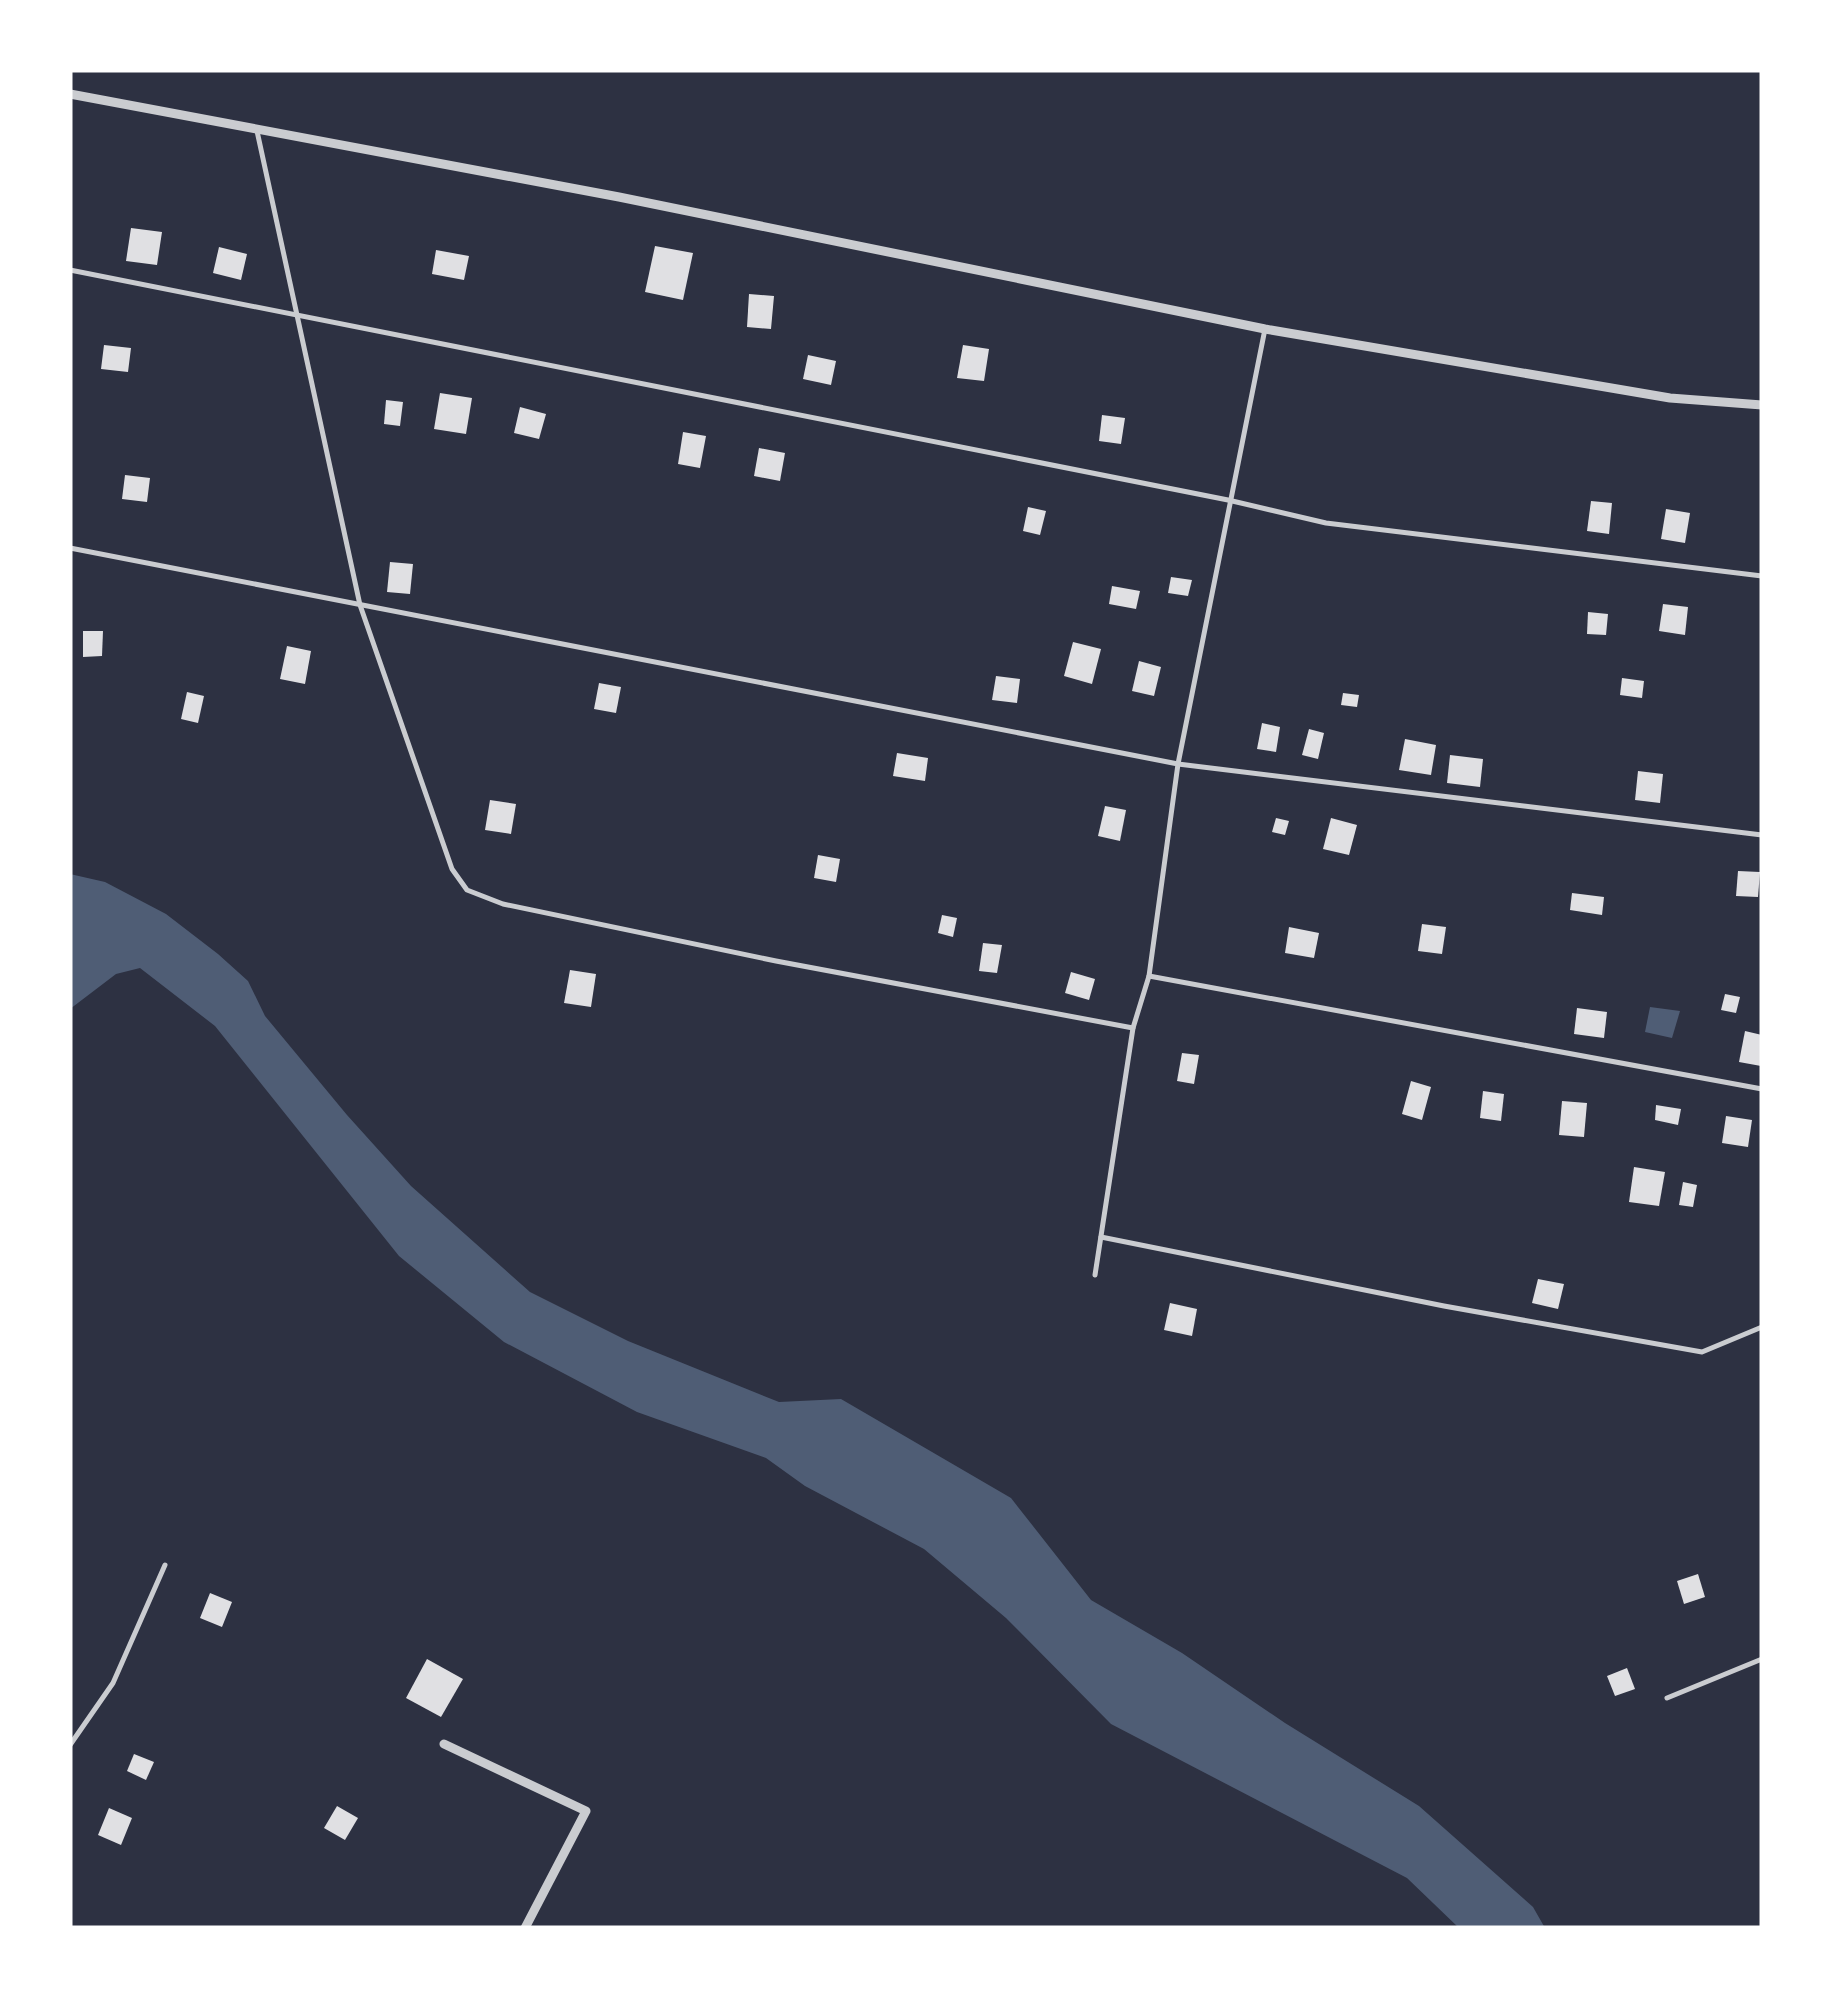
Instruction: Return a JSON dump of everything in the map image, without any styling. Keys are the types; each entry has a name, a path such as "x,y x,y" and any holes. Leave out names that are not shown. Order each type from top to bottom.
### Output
{"street":[{"path":"70,94 618,197 1264,329 1670,398 1762,405"},
{"path":"444,1744 586,1811 525,1928"}],"lane":[{"path":"258,132 360,605 452,869 467,890 502,904 776,961 1133,1028"},
{"path":"70,270 1326,522 1762,576"},
{"path":"1095,1275 1133,1028 1149,976 1178,764 1264,329"},
{"path":"70,548 1178,764 1762,836"},
{"path":"1149,976 1762,1089"},
{"path":"1101,1237 1444,1306 1702,1352 1762,1328"},
{"path":"70,1746 113,1683 165,1565"},
{"path":"1667,1698 1762,1659"}],"water":[{"path":"70,874 105,882 166,914 248,981 265,1016 411,1186 530,1292 628,1341 779,1402 841,1399 1011,1498 1091,1600 1182,1653 1419,1806 1533,1907 1545,1928 1459,1928 1407,1878 1111,1724 1006,1618 924,1549 805,1486 766,1458 637,1412 504,1342 399,1256 215,1026 140,968 116,974 70,1009"},
{"path":"1650,1007 1680,1011 1672,1038 1645,1032"}],"building":[{"path":"131,228 162,232 157,265 126,261"},
{"path":"655,246 693,253 683,300 645,292"},
{"path":"219,247 247,254 241,280 213,273"},
{"path":"436,250 469,256 464,280 432,274"},
{"path":"749,294 774,296 771,329 747,327"},
{"path":"104,345 131,348 128,372 101,369"},
{"path":"963,345 989,349 984,381 957,378"},
{"path":"808,355 836,361 831,385 803,379"},
{"path":"440,393 472,398 466,434 434,429"},
{"path":"386,400 403,402 400,426 384,424"},
{"path":"520,407 546,414 539,439 514,433"},
{"path":"1102,415 1125,418 1121,444 1099,441"},
{"path":"683,432 706,436 700,468 678,464"},
{"path":"759,448 785,453 780,481 754,476"},
{"path":"125,475 150,478 147,502 122,499"},
{"path":"1591,501 1612,503 1609,534 1587,531"},
{"path":"1028,507 1046,511 1040,535 1023,531"},
{"path":"1666,509 1690,513 1685,543 1661,539"},
{"path":"390,562 413,564 410,594 387,592"},
{"path":"1171,577 1192,580 1188,596 1168,593"},
{"path":"1112,586 1140,591 1136,609 1109,604"},
{"path":"1663,604 1688,607 1685,635 1659,631"},
{"path":"1588,612 1608,614 1606,635 1587,634"},
{"path":"83,631 103,631 102,656 83,657"},
{"path":"1073,642 1101,649 1092,684 1064,676"},
{"path":"287,646 311,651 305,684 280,679"},
{"path":"1139,661 1161,667 1154,696 1132,691"},
{"path":"996,676 1020,679 1017,703 992,700"},
{"path":"1622,678 1644,681 1642,698 1620,695"},
{"path":"599,683 621,687 616,713 594,709"},
{"path":"187,692 204,696 198,723 181,719"},
{"path":"1343,693 1359,695 1357,707 1341,705"},
{"path":"1262,723 1280,727 1276,752 1257,749"},
{"path":"1309,729 1324,733 1318,759 1302,755"},
{"path":"1405,739 1436,745 1431,775 1399,770"},
{"path":"897,753 928,758 925,781 893,776"},
{"path":"1450,755 1483,759 1480,787 1447,783"},
{"path":"1638,771 1663,774 1660,803 1635,800"},
{"path":"490,800 516,804 511,834 485,830"},
{"path":"1105,806 1126,810 1120,841 1098,836"},
{"path":"1276,818 1289,821 1285,835 1272,832"},
{"path":"1331,818 1357,825 1349,855 1323,849"},
{"path":"818,855 840,859 836,882 814,878"},
{"path":"1738,871 1760,872 1758,897 1736,896"},
{"path":"1572,893 1604,897 1602,915 1570,910"},
{"path":"942,915 957,918 953,937 938,933"},
{"path":"1422,924 1446,927 1442,954 1418,951"},
{"path":"1289,927 1319,933 1314,958 1285,953"},
{"path":"983,943 1002,945 997,973 979,971"},
{"path":"570,970 596,974 591,1007 564,1003"},
{"path":"1071,972 1095,979 1089,1000 1065,993"},
{"path":"1725,994 1740,997 1736,1013 1721,1010"},
{"path":"1577,1008 1607,1012 1604,1038 1574,1034"},
{"path":"1745,1031 1762,1035 1761,1066 1739,1062"},
{"path":"1182,1053 1199,1055 1194,1084 1177,1081"},
{"path":"1411,1081 1431,1087 1422,1120 1402,1114"},
{"path":"1483,1091 1504,1094 1501,1121 1480,1118"},
{"path":"1562,1101 1587,1103 1584,1137 1559,1135"},
{"path":"1656,1105 1681,1109 1678,1125 1655,1120"},
{"path":"1726,1116 1752,1120 1748,1147 1722,1143"},
{"path":"1634,1167 1665,1172 1659,1206 1629,1202"},
{"path":"1683,1182 1697,1185 1693,1207 1679,1205"},
{"path":"1538,1279 1564,1284 1558,1309 1532,1303"},
{"path":"1170,1303 1197,1309 1192,1336 1164,1330"},
{"path":"1698,1574 1705,1597 1684,1604 1677,1581"},
{"path":"210,1593 232,1602 222,1627 200,1618"},
{"path":"427,1659 463,1679 441,1717 406,1698"},
{"path":"1627,1668 1635,1689 1615,1696 1607,1676"},
{"path":"134,1754 154,1762 146,1780 127,1771"},
{"path":"337,1806 358,1818 345,1840 324,1828"},
{"path":"109,1808 132,1818 121,1845 98,1835"}]}
